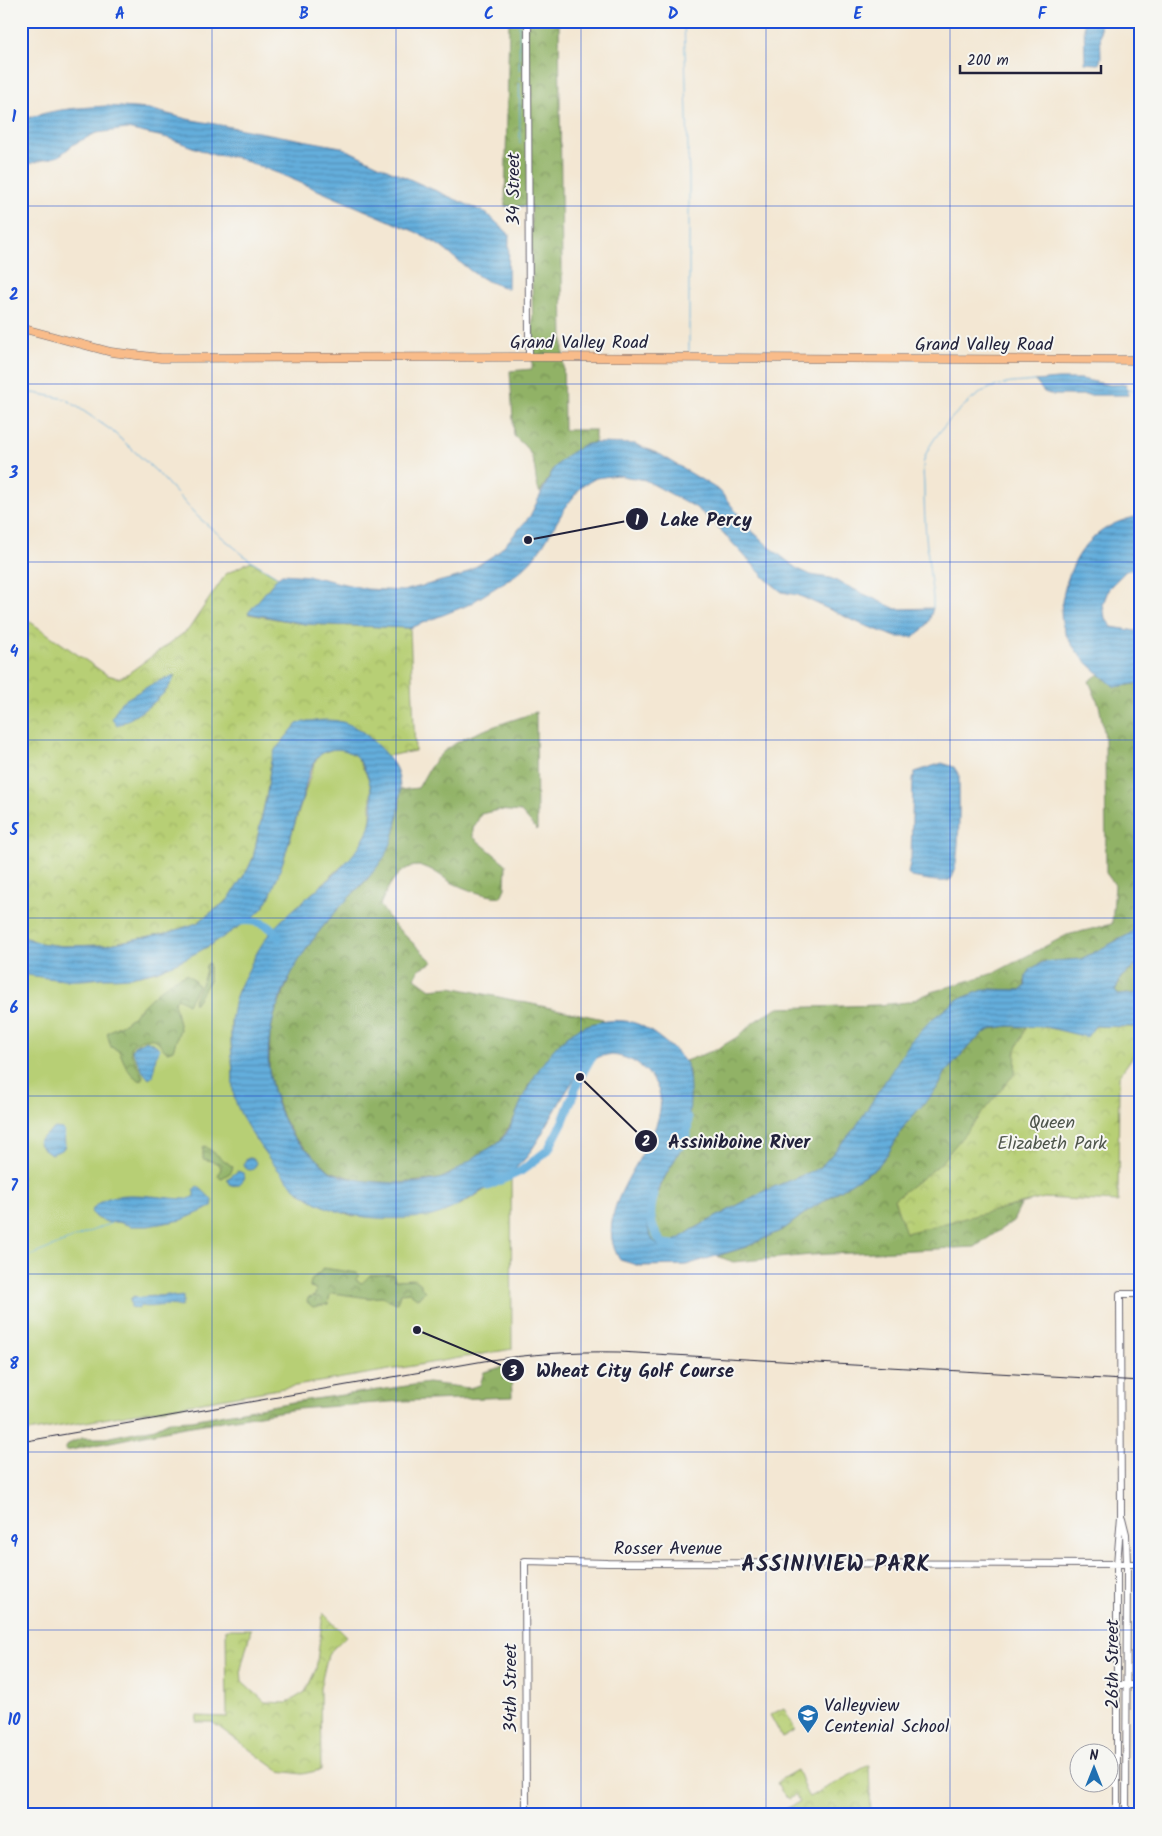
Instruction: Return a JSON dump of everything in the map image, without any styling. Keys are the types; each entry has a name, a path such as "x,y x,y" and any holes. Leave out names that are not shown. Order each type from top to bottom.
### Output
{"main road":[{"name":"Grand Valley Road","path":"21,328 112,352 149,358 529,357 1141,360"}],"street":[{"name":"34 Street","path":"528,21 529,357"},
{"name":"26th Street","path":"1117,1815 1117,1564 1121,1515 1120,1294 1141,1294"},
{"name":"26th Street","path":"1121,1515 1126,1534 1127,1564 1126,1815"},
{"name":"Rosser Avenue","path":"525,1561 617,1563 1141,1564"},
{"name":"34th Street","path":"525,1561 526,1815"},
{"path":"1117,1685 1141,1685"}],"green space":[{"path":"509,21 559,21 564,430 595,430 595,443 583,445 554,468 540,493 531,454 514,436 510,371 532,369 533,347 531,206 505,206"},
{"path":"251,561 278,577 248,614 305,624 410,628 415,751 387,756 360,729 271,761 267,793 253,858 248,869 228,900 197,923 171,932 105,945 62,946 40,943 21,936 21,619 26,619 107,675 119,678 126,675 188,630 226,574"},
{"path":"1099,674 1115,687 1141,683 1141,924 1128,935 1081,959 1043,962 1024,982 1025,987 1021,990 986,989 957,1000 931,1020 855,1128 820,1168 764,1191 692,1230 674,1242 658,1245 650,1239 648,1230 649,1212 684,1142 689,1071 685,1061 715,1050 739,1036 754,1022 776,1008 879,1005 908,1002 932,992 994,973 1067,935 1112,924 1115,885 1106,873 1105,737 1099,705 1089,681"},
{"path":"536,712 537,830 521,812 498,810 481,814 473,829 473,837 506,864 505,888 501,897 470,890 453,883 427,868 418,866 411,867 399,874 380,905 392,923 433,962 419,969 415,978 430,989 451,987 603,1019 604,1022 584,1026 528,1087 513,1121 499,1142 457,1170 440,1179 399,1183 361,1181 330,1171 294,1137 283,1118 269,1072 270,1034 274,1016 293,969 316,935 342,904 368,879 397,822 400,790 418,788 436,760 448,748 458,742 484,730"},
{"path":"333,749 345,749 357,757 369,779 371,818 368,832 354,855 272,930 258,951 237,994 231,1021 234,1096 244,1120 255,1138 286,1179 301,1193 319,1204 353,1216 460,1205 511,1174 512,1349 21,1433 21,974 135,976 157,971 213,944 280,870 314,764 320,754"},
{"path":"1141,962 1141,993 1118,995 1115,991 1121,977"},
{"path":"209,963 209,982 195,1003 193,1003 205,975 206,965"},
{"path":"186,974 198,986 188,1004 178,998 174,1002 180,1029 173,1050 168,1052 164,1050 160,1044 149,1038 138,1041 131,1046 131,1053 143,1076 141,1081 129,1072 119,1051 111,1047 107,1033 127,1021 169,983"},
{"path":"1008,1026 1046,1027 971,1212 1021,1205 1013,1221 975,1247 811,1255 733,1262 717,1256 746,1247 784,1229 809,1210 877,1167 889,1152 904,1126 939,1086 945,1073 970,1045 984,1033 994,1028"},
{"name":"Queen Elizabeth Park","path":"1027,1026 1046,1027 1086,1036 1095,1026 1141,1027 1141,1045 1119,1076 1118,1202 1044,1198 906,1233 894,1199 939,1165 1015,1073 1016,1050"},
{"path":"205,1146 233,1167 231,1172 222,1178 218,1176 221,1168 218,1163 203,1159 203,1147"},
{"path":"323,1268 357,1273 359,1275 356,1279 357,1281 362,1283 370,1275 393,1274 395,1280 415,1279 425,1291 418,1299 409,1292 401,1293 397,1303 382,1297 369,1298 332,1293 328,1304 313,1307 307,1302 308,1298 315,1296 316,1289 310,1287 310,1283"},
{"path":"505,1366 511,1372 512,1397 403,1401 297,1409 179,1428 65,1450 68,1444 82,1438 105,1438 155,1428 169,1421 192,1420 293,1402 428,1383 469,1388 480,1385 484,1372"},
{"path":"323,1613 346,1636 328,1654 320,1688 321,1770 302,1774 279,1771 212,1722 196,1722 197,1716 227,1717 226,1629 251,1629 241,1669 242,1681 265,1702 287,1703 305,1692 316,1669"},
{"path":"784,1708 795,1730 782,1737 770,1715"},
{"path":"869,1765 871,1815 786,1815 784,1810 799,1802 795,1795 789,1799 782,1792 777,1783 783,1778 797,1770 809,1797"}],"water":[{"path":"1084,21 1100,21 1101,58 1099,64 1085,63"},
{"path":"106,106 149,109 187,119 341,147 486,213 509,234 508,289 485,280 472,272 440,246 418,233 280,174 235,157 214,155 168,138 127,129 96,133 74,144 59,156 21,166 21,121 74,108"},
{"path":"1081,379 1110,385 1126,384 1128,395 1053,395 1044,392 1035,381"},
{"path":"595,443 635,444 661,455 720,491 749,528 796,568 811,575 830,578 896,609 933,608 929,621 922,631 913,637 896,637 861,624 798,595 782,592 767,580 713,522 695,507 645,480 617,475 596,478 582,486 567,505 543,545 531,561 517,574 468,605 410,628 305,624 248,613 282,574 310,576 367,589 403,591 461,576 497,553 513,536 530,516 554,468 566,456 583,445"},
{"path":"1141,516 1141,567 1126,571 1109,588 1103,604 1105,618 1112,627 1141,632 1141,683 1115,687 1083,659 1070,641 1062,622 1062,601 1069,574 1075,561 1091,540 1113,524"},
{"path":"175,675 172,683 159,698 117,726 112,718 121,702 154,683"},
{"path":"307,721 338,721 349,724 362,732 392,762 398,773 400,783 398,818 385,856 374,871 327,921 312,940 287,983 277,1006 271,1030 268,1054 270,1077 282,1118 295,1139 331,1172 355,1179 385,1183 415,1183 439,1179 449,1175 501,1140 510,1128 525,1093 537,1072 552,1051 564,1039 577,1030 595,1023 613,1020 632,1022 640,1025 665,1042 683,1059 688,1071 690,1091 686,1135 679,1153 663,1180 650,1209 648,1223 650,1235 658,1245 674,1242 692,1230 764,1191 820,1168 855,1128 911,1041 931,1020 957,1000 986,989 1021,990 1025,987 1026,976 1031,969 1043,962 1081,959 1128,935 1141,924 1141,962 1121,977 1115,991 1118,995 1141,993 1141,1027 1095,1026 1087,1037 1046,1027 1008,1026 994,1028 984,1033 970,1045 945,1073 939,1086 904,1126 889,1152 877,1167 809,1210 784,1229 746,1247 686,1265 640,1266 620,1260 612,1237 614,1213 622,1190 657,1122 660,1101 654,1081 648,1073 632,1061 612,1055 593,1059 585,1065 569,1087 535,1145 519,1165 503,1178 461,1204 432,1216 397,1218 355,1215 328,1208 303,1194 283,1176 252,1135 244,1120 233,1093 231,1021 238,991 262,944 285,917 335,874 356,850 369,828 372,808 371,787 364,768 359,760 350,752 332,749 322,754 314,762 272,892 262,909 255,916 196,953 171,965 146,973 126,977 77,980 21,974 21,936 40,943 62,946 105,945 171,932 197,923 228,900 253,858 267,793 271,761 275,750 297,724"},
{"path":"942,763 954,767 959,775 959,831 954,874 947,881 911,877 908,873 911,858 913,779 915,772"},
{"path":"146,1040 160,1049 156,1056 153,1076 149,1079 132,1051 134,1046"},
{"path":"55,1128 64,1131 65,1146 62,1150 51,1154 41,1147 38,1141"},
{"path":"248,1158 252,1158 256,1164 252,1170 248,1170 244,1166 244,1162"},
{"path":"238,1171 243,1173 245,1178 238,1185 229,1184 227,1179"},
{"path":"197,1186 212,1200 212,1207 182,1220 148,1226 131,1226 118,1222 109,1223 97,1218 91,1212 98,1203 121,1195 189,1199 194,1196 194,1189"},
{"path":"169,1295 183,1296 181,1307 170,1305 141,1306 137,1309 131,1307 130,1299 134,1296 140,1298"}],"waterway":[{"path":"519,21 520,144"},
{"path":"684,21 689,179 689,351"},
{"path":"933,608 924,501 923,467 927,451 949,420 978,395 986,390 1010,383 1035,381"},
{"path":"1127,390 1141,391"},
{"path":"21,394 34,393 66,399 111,430 157,472 198,517 247,558 278,577"},
{"path":"239,921 262,923 279,938"},
{"path":"488,1186 521,1171 548,1150 563,1121 580,1077 593,1054"},
{"path":"680,1146 687,1134 688,1119"},
{"path":"654,1195 651,1221 655,1233 663,1244 674,1245"},
{"path":"30,1256 111,1223"}],"railway":[{"path":"21,1442 484,1361 568,1353 619,1352 1141,1381"}],"place":[{"name":"Lake Percy","path":"528,540"},
{"name":"Assiniboine River","path":"580,1077"},
{"name":"Wheat City Golf Course","path":"417,1330"},
{"name":"Valleyview Centenial School","path":"808,1734"}],"district":[{"name":"ASSINIVIEW PARK","path":"836,1563"}]}
